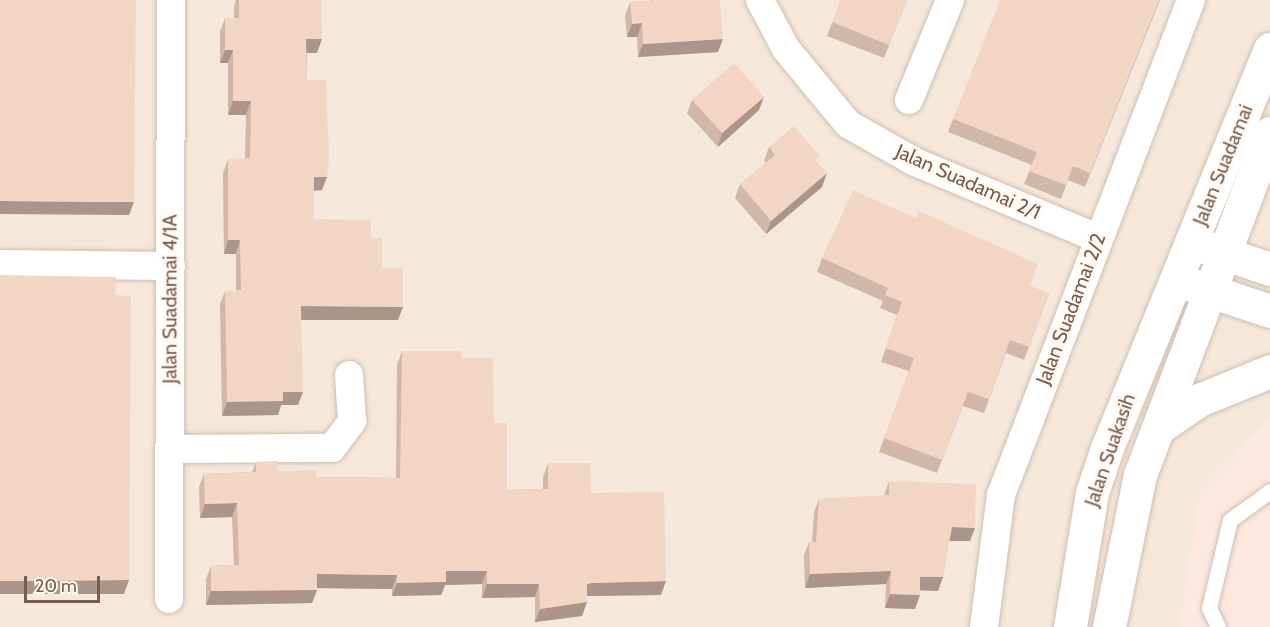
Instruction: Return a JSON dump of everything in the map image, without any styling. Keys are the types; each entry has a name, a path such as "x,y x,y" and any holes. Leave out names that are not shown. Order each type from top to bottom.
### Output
{"main road":[{"name":"Jalan Suadamai","path":"1176,280 1270,49"},
{"name":"Jalan Suadamai","path":"1209,291 1270,133"},
{"path":"1192,242 1270,269"},
{"path":"1176,280 1270,311"},
{"name":"Jalan Suakasih","path":"1070,627 1092,493 1176,280"},
{"name":"Jalan Suakasih","path":"1109,627 1125,530 1158,428 1209,291"},
{"path":"1158,428 1199,400 1270,371"}],"street":[{"name":"Jalan Suadamai 4/1A","path":"168,599 171,0"},
{"name":"Jalan Suadamai 2/1","path":"760,0 786,49 848,124 915,162 1098,238"},
{"path":"909,100 950,0"},
{"name":"Jalan Suadamai 2/2","path":"984,627 1001,495 1191,0"},
{"path":"0,264 171,266"},
{"path":"169,449 332,448 352,421 349,375"}],"lane":[{"path":"1218,627 1209,608 1230,520 1270,491"}],"shaded area":[{"path":"0,0 1270,0 1270,627 0,627"},
{"path":"1270,419 1270,627 1179,627 1200,491"}],"building":[{"path":"0,0 136,0 134,202 0,201"},
{"path":"239,0 321,0 322,39 306,39 307,80 326,80 329,158 327,177 314,177 314,219 371,220 371,238 382,238 382,268 403,268 403,307 301,306 303,392 283,392 283,401 227,402 225,291 241,290 240,240 228,240 228,159 250,158 251,101 233,101 233,50 225,50 225,18 239,18"},
{"path":"720,0 723,39 643,44 642,23 632,24 630,2"},
{"path":"841,0 907,0 889,45 832,22"},
{"path":"1000,0 1159,0 1090,173 1073,166 1066,185 1029,171 1037,152 953,119"},
{"path":"734,63 764,97 722,133 692,100"},
{"path":"794,126 820,156 815,160 827,173 771,221 740,184 775,155 769,147"},
{"path":"853,190 916,218 919,211 1038,264 1030,286 1049,294 1029,347 1010,340 989,399 968,392 942,460 884,438 914,358 885,348 902,302 885,295 888,288 822,258"},
{"path":"0,275 116,277 115,295 131,296 129,580 0,581"},
{"path":"402,351 461,351 462,358 493,358 494,423 507,423 507,490 548,489 548,463 590,463 591,493 664,492 666,581 587,584 587,602 540,609 539,584 487,584 487,571 446,571 446,582 397,583 397,575 317,574 317,590 211,591 211,566 239,565 237,503 205,504 204,474 256,472 256,462 278,461 278,471 316,470 316,477 400,478"},
{"path":"889,481 976,484 975,528 952,527 943,577 920,577 920,595 890,594 891,571 810,574 809,542 816,542 819,499 889,495"}]}
